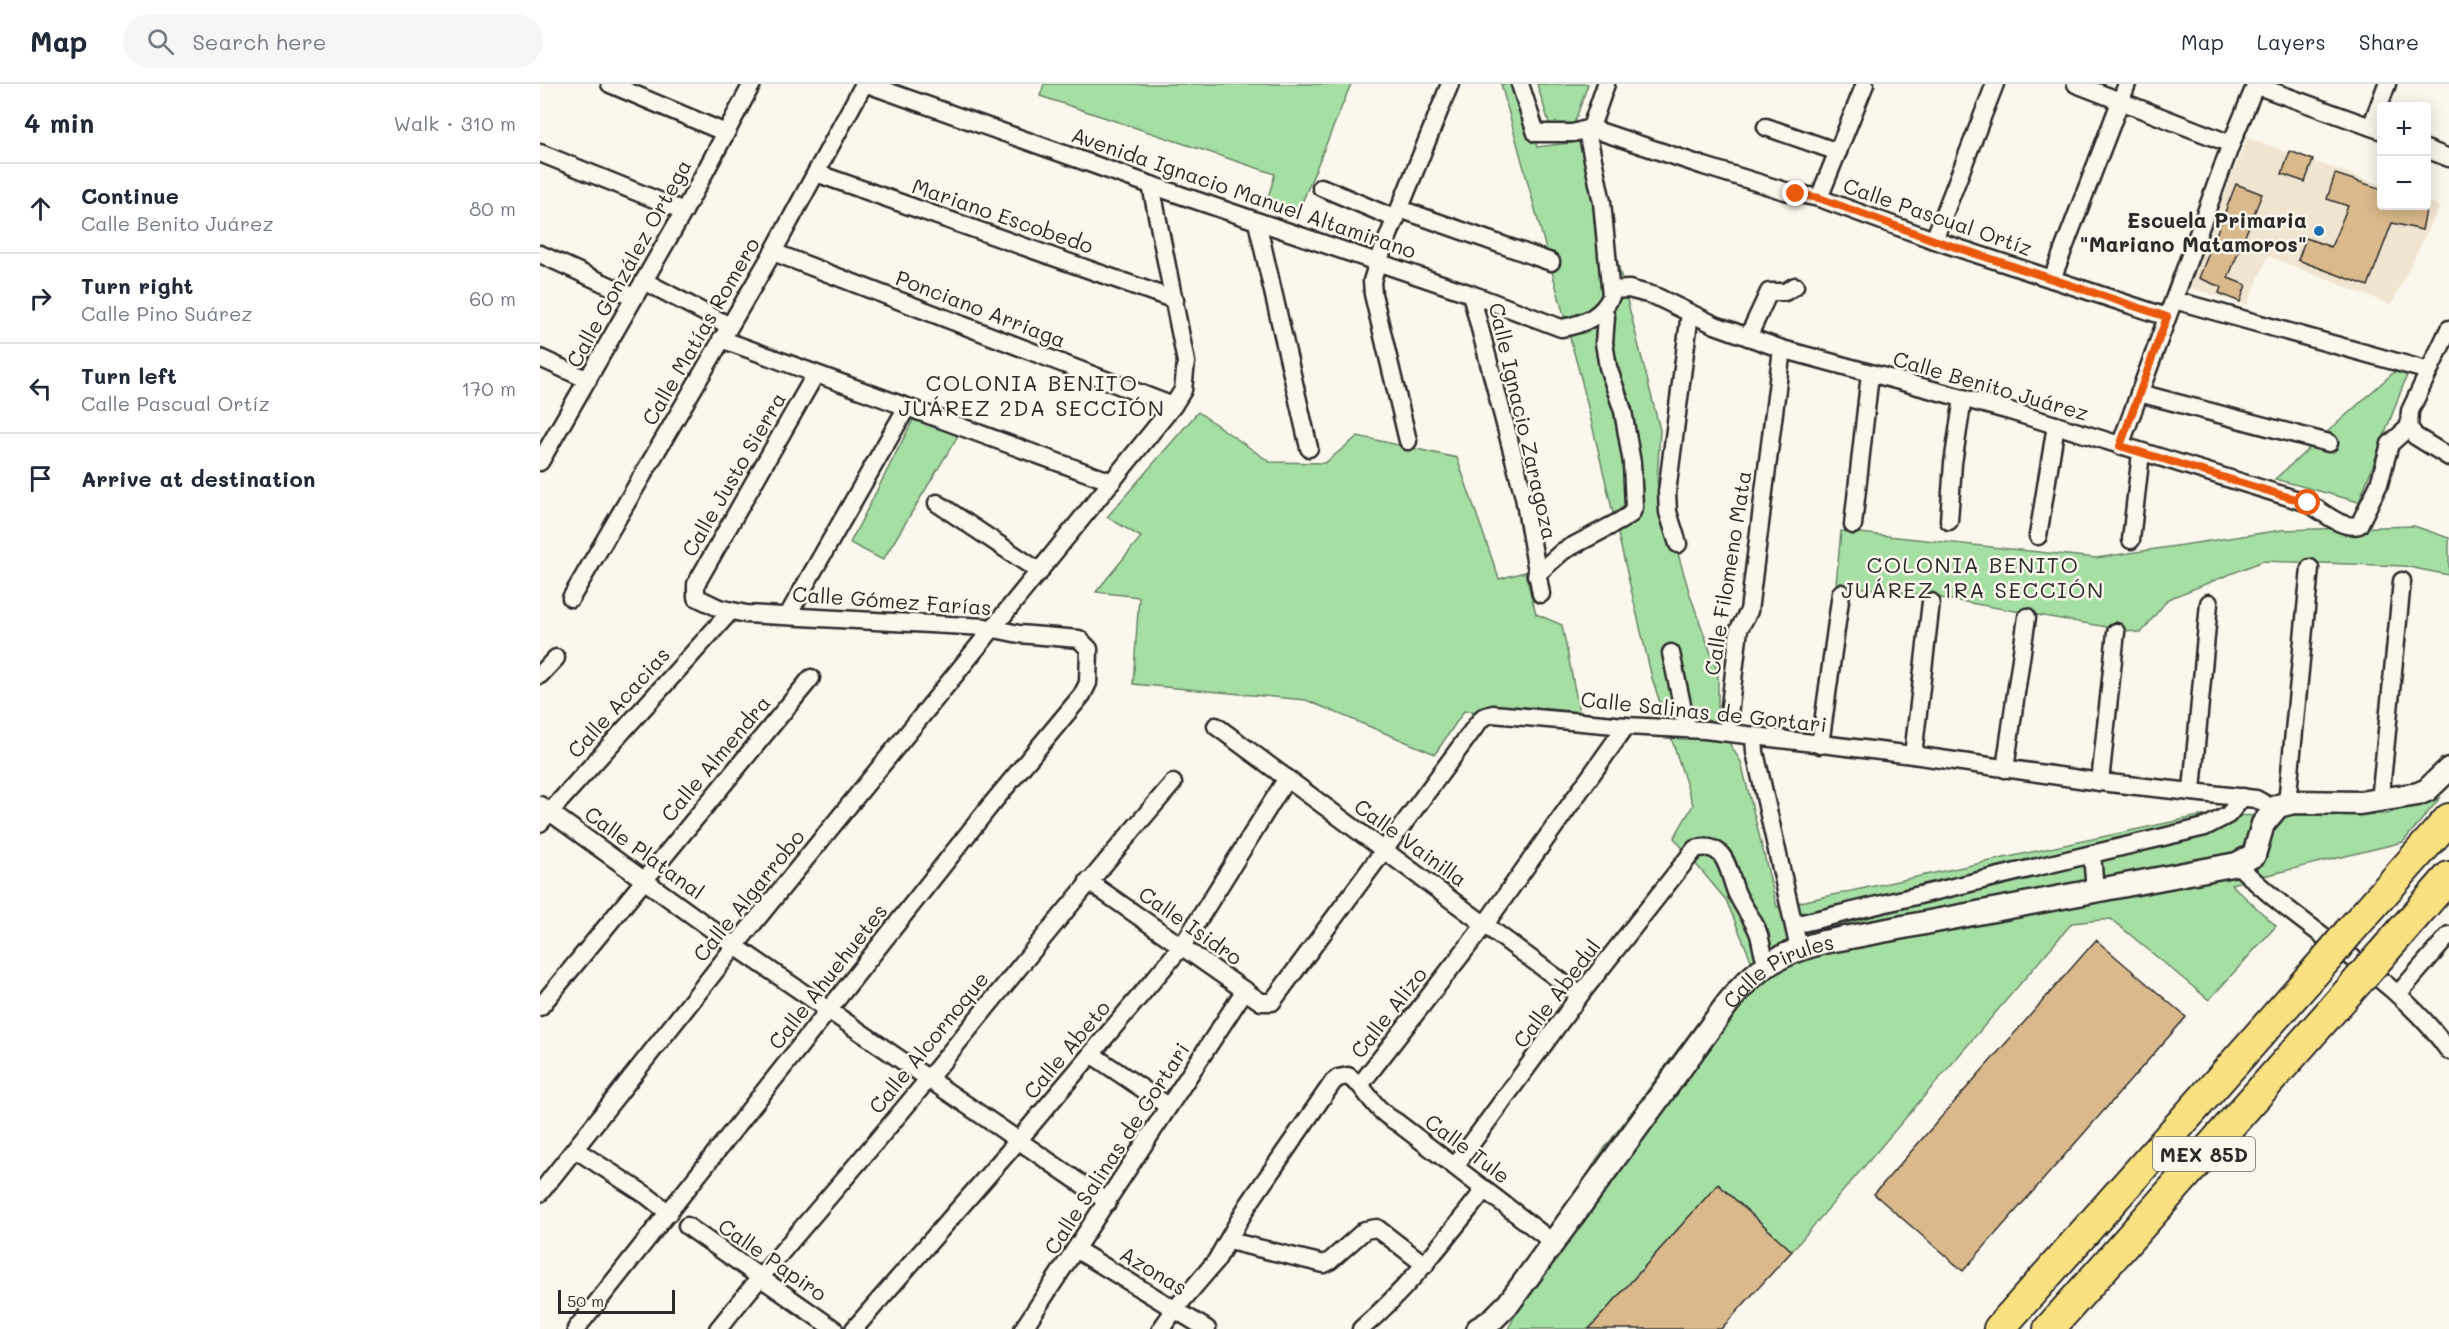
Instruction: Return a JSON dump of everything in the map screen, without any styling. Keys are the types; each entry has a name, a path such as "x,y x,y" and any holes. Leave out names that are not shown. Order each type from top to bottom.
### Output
{"highway":[{"name":"MEX 85D","path":"1999,1329 2449,819"},
{"name":"MEX 85D","path":"2049,1329 2449,877"}],"street":[{"path":"610,84 726,133"},
{"name":"Calle González Ortega","path":"540,462 684,211 752,84"},
{"path":"1408,441 1373,294 1372,281 1450,84"},
{"path":"1520,84 1536,133 1573,133 1590,128"},
{"path":"1536,575 1563,551 1630,514 1634,502 1632,463 1623,411 1608,367 1604,343 1606,317 1603,309 1611,290 1602,202 1591,157 1590,128 1606,84"},
{"path":"1819,198 1865,84"},
{"path":"1934,240 1995,84"},
{"path":"2076,84 2231,144"},
{"path":"2052,279 2127,84"},
{"path":"2120,446 2231,144 2256,85 2376,129 2387,84"},
{"name":"Calle Matías Romero","path":"571,598 773,252 816,173 870,85"},
{"name":"Avenida Ignacio Manuel Altamirano","path":"870,85 1257,222 1471,294 1561,328 1589,319 1603,309"},
{"path":"1766,127 1838,152"},
{"name":"Calle Pascual Ortíz","path":"1590,128 1785,191 1819,198 1934,240 2167,317"},
{"path":"2431,151 2449,158"},
{"path":"540,153 684,211"},
{"name":"Mariano Escobedo","path":"816,173 1175,300"},
{"name":"Calle Algarrobo","path":"540,1193 735,946 1173,406 1183,390 1186,362 1151,185"},
{"path":"1321,187 1398,214 1551,261"},
{"path":"1257,222 1309,448"},
{"name":"Ponciano Arriaga","path":"773,252 1173,406"},
{"path":"540,254 634,297"},
{"path":"644,281 725,332 815,375 1112,482"},
{"path":"1748,337 1769,292 1785,292 1795,286"},
{"name":"Calle Benito Juárez","path":"1611,290 1637,291 1655,296 1690,313 1782,349 2056,425 2308,503 2327,516 2351,526 2357,526 2373,499 2390,444 2409,427"},
{"name":"Calle Ignacio Zaragoza","path":"1471,294 1524,497 1541,594"},
{"path":"2174,300 2430,371"},
{"path":"1678,544 1668,512 1667,492 1690,313"},
{"path":"2449,329 2410,411 2409,427 2415,436 2449,457"},
{"name":"Calle Filomeno Mata","path":"1727,732 1739,629 1749,611 1782,349"},
{"path":"540,358 588,380"},
{"path":"1853,525 1870,374"},
{"name":"Calle Justo Sierra","path":"696,597 696,584 815,375"},
{"path":"2139,393 2329,443"},
{"path":"1949,520 1953,463 1963,398"},
{"path":"788,615 907,407"},
{"path":"2038,536 2056,425"},
{"path":"2131,540 2141,453"},
{"path":"937,503 1040,572"},
{"path":"2310,568 2281,806 2263,824 2254,855 2237,864 2261,889 2301,921 2354,958 2398,994 2449,1051"},
{"path":"2380,801 2402,581"},
{"path":"1820,745 1841,593"},
{"name":"Calle Gómez Farías","path":"696,597 730,612 994,628 1019,634 1073,638 1086,644"},
{"path":"1913,755 1931,602"},
{"path":"2192,790 2209,603"},
{"name":"Calle Acacias","path":"543,813 730,612"},
{"path":"2005,769 2027,617"},
{"path":"2100,782 2116,632"},
{"name":"Calle Ahuehuetes","path":"576,1329 990,806 1082,695 1087,687 1088,679 1089,653 1086,644"},
{"path":"1671,653 1688,728"},
{"path":"540,675 556,658"},
{"name":"Calle Almendra","path":"540,1007 811,678"},
{"name":"Calle Salinas de Gortari","path":"1269,1003 1275,1000 1478,723 1488,715 1507,714 1626,726 1727,732 1913,755 2100,782 2192,790 2242,797 2281,806"},
{"name":"Calle Vainilla","path":"1216,726 1383,851 1486,923 1580,995"},
{"name":"Calle Alizo","path":"1161,1329 1175,1309 1204,1278 1229,1241 1248,1205 1333,1083 1338,1078 1348,1076 1360,1085 1486,923 1626,726"},
{"path":"1754,736 1755,752 1799,949"},
{"path":"2281,806 2380,801 2418,794 2432,786 2449,769"},
{"name":"Calle Abeto","path":"854,1329 1017,1142 1182,946 1287,778"},
{"name":"Calle Alcornoque","path":"718,1329 928,1080 1088,881 1173,783"},
{"name":"Calle Pirules","path":"1794,925 2205,827 2228,815 2242,797"},
{"name":"Calle Platanal","path":"543,813 644,878 735,946 1017,1142 1108,1202"},
{"name":"Calle Abedul","path":"1455,1166 1580,995 1695,849 1707,846 1716,850 1723,857 1736,892 1757,928 1763,953 1769,963"},
{"path":"2092,854 2095,891"},
{"name":"Calle Pirules","path":"1478,1329 1491,1321 1509,1303 1721,1011 1749,978 1769,963 1799,949 1847,937 2237,864"},
{"name":"Calle Isidro","path":"1088,881 1261,1002 1269,1003"},
{"path":"2398,994 2449,935"},
{"name":"Calle Salinas de Gortari","path":"1023,1329 1077,1250 1245,990"},
{"path":"1091,1054 1168,1106"},
{"name":"Calle Tule","path":"1360,1085 1371,1102 1385,1115 1554,1243"},
{"path":"576,1149 669,1213"},
{"path":"1361,1329 1387,1306 1425,1265 1485,1189"},
{"name":"Calle Papiro","path":"687,1226 834,1329"},
{"path":"1229,1241 1324,1264 1365,1230 1377,1228 1425,1265"},
{"name":"Azonas","path":"1077,1250 1207,1329"}],"shaded area":[{"name":"Escuela Primaria \"Mariano Matamoros\"","path":"2247,138 2377,184 2377,210 2431,210 2431,203 2440,206 2391,305 2268,256 2247,305 2187,287"}],"green space":[{"path":"1044,84 1351,84 1296,217 1265,208 1275,174 1040,96"},
{"path":"1501,84 1520,84 1537,147 1587,141 1660,430 1657,481 1690,595 1718,673 1718,725 1741,762 1777,907 2199,816 2386,814 2440,798 2403,842 2231,884 2276,926 2209,1000 2111,919 2072,923 1792,1251 1718,1184 1589,1329 1508,1329 1596,1160 1716,998 1753,965 1726,900 1674,838 1693,805 1652,678 1582,382"},
{"path":"1537,84 1588,84 1574,124 1550,126"},
{"path":"2394,372 2407,375 2359,502 2275,479"},
{"path":"1198,412 1270,462 1325,463 1358,436 1457,458 1499,579 1525,572 1536,614 1562,625 1580,716 1464,711 1435,754 1306,700 1133,684 1139,597 1096,592 1141,537 1107,517"},
{"path":"913,420 959,434 883,560 850,543"},
{"path":"2414,526 2449,538 2449,575 2404,566 2263,561 2168,599 2141,633 1947,599 1836,584 1841,531 2096,558 2282,530"}],"building":[{"path":"2290,151 2313,160 2305,182 2282,174"},
{"path":"2335,174 2377,187 2377,210 2426,210 2422,230 2392,223 2368,286 2298,260 2306,238 2331,247 2348,206 2327,199"},
{"path":"2236,184 2262,194 2228,278 2246,285 2240,302 2219,293 2221,287 2199,278"},
{"path":"2096,940 2186,1017 1963,1271 1874,1194"},
{"path":"1718,1184 1792,1251 1721,1329 1589,1329"}],"place":[{"name":"Escuela Primaria \"Mariano Matamoros\"","path":"2319,231"}],"district":[{"name":"COLONIA BENITO JUÁREZ 2DA SECCIÓN","path":"1032,394"},
{"name":"COLONIA BENITO JUÁREZ 1RA SECCIÓN","path":"1973,576"}],"route":[{"path":"1796,194 1819,198 1934,240 2167,317 2120,446 2308,503"}]}
